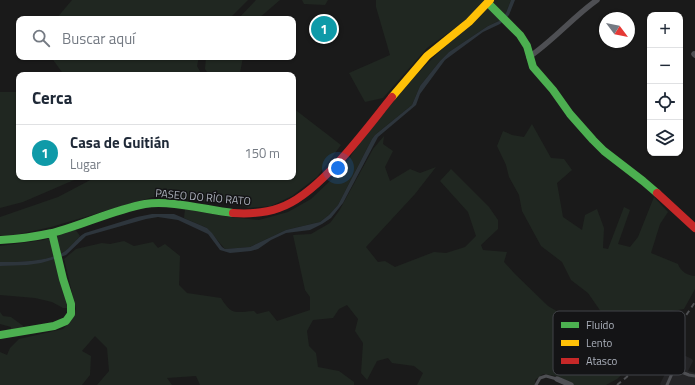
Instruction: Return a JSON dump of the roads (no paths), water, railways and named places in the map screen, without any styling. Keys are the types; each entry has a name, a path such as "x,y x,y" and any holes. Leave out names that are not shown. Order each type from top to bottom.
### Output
{"street":[{"path":"530,57 543,48 587,7 597,0"},
{"path":"491,4 523,38 533,67 553,90 570,114 593,140 604,151 643,181 695,228"},
{"name":"PASEO DO RÍO RATO","path":"0,240 53,236 131,206 164,203 246,214 279,208 296,200 312,188 337,163 427,56 491,4"},
{"path":"0,335 54,326 66,321 71,314 71,304 53,236"},
{"path":"557,379 571,385"}],"lane":[{"path":"685,373 695,376"},
{"path":"667,385 671,375"},
{"path":"536,385 540,378 546,376 557,379"}],"railway":[{"path":"685,317 695,302"},
{"path":"617,385 629,375"}],"place":[{"name":"Casa de Guitián","path":"324,29"}]}
